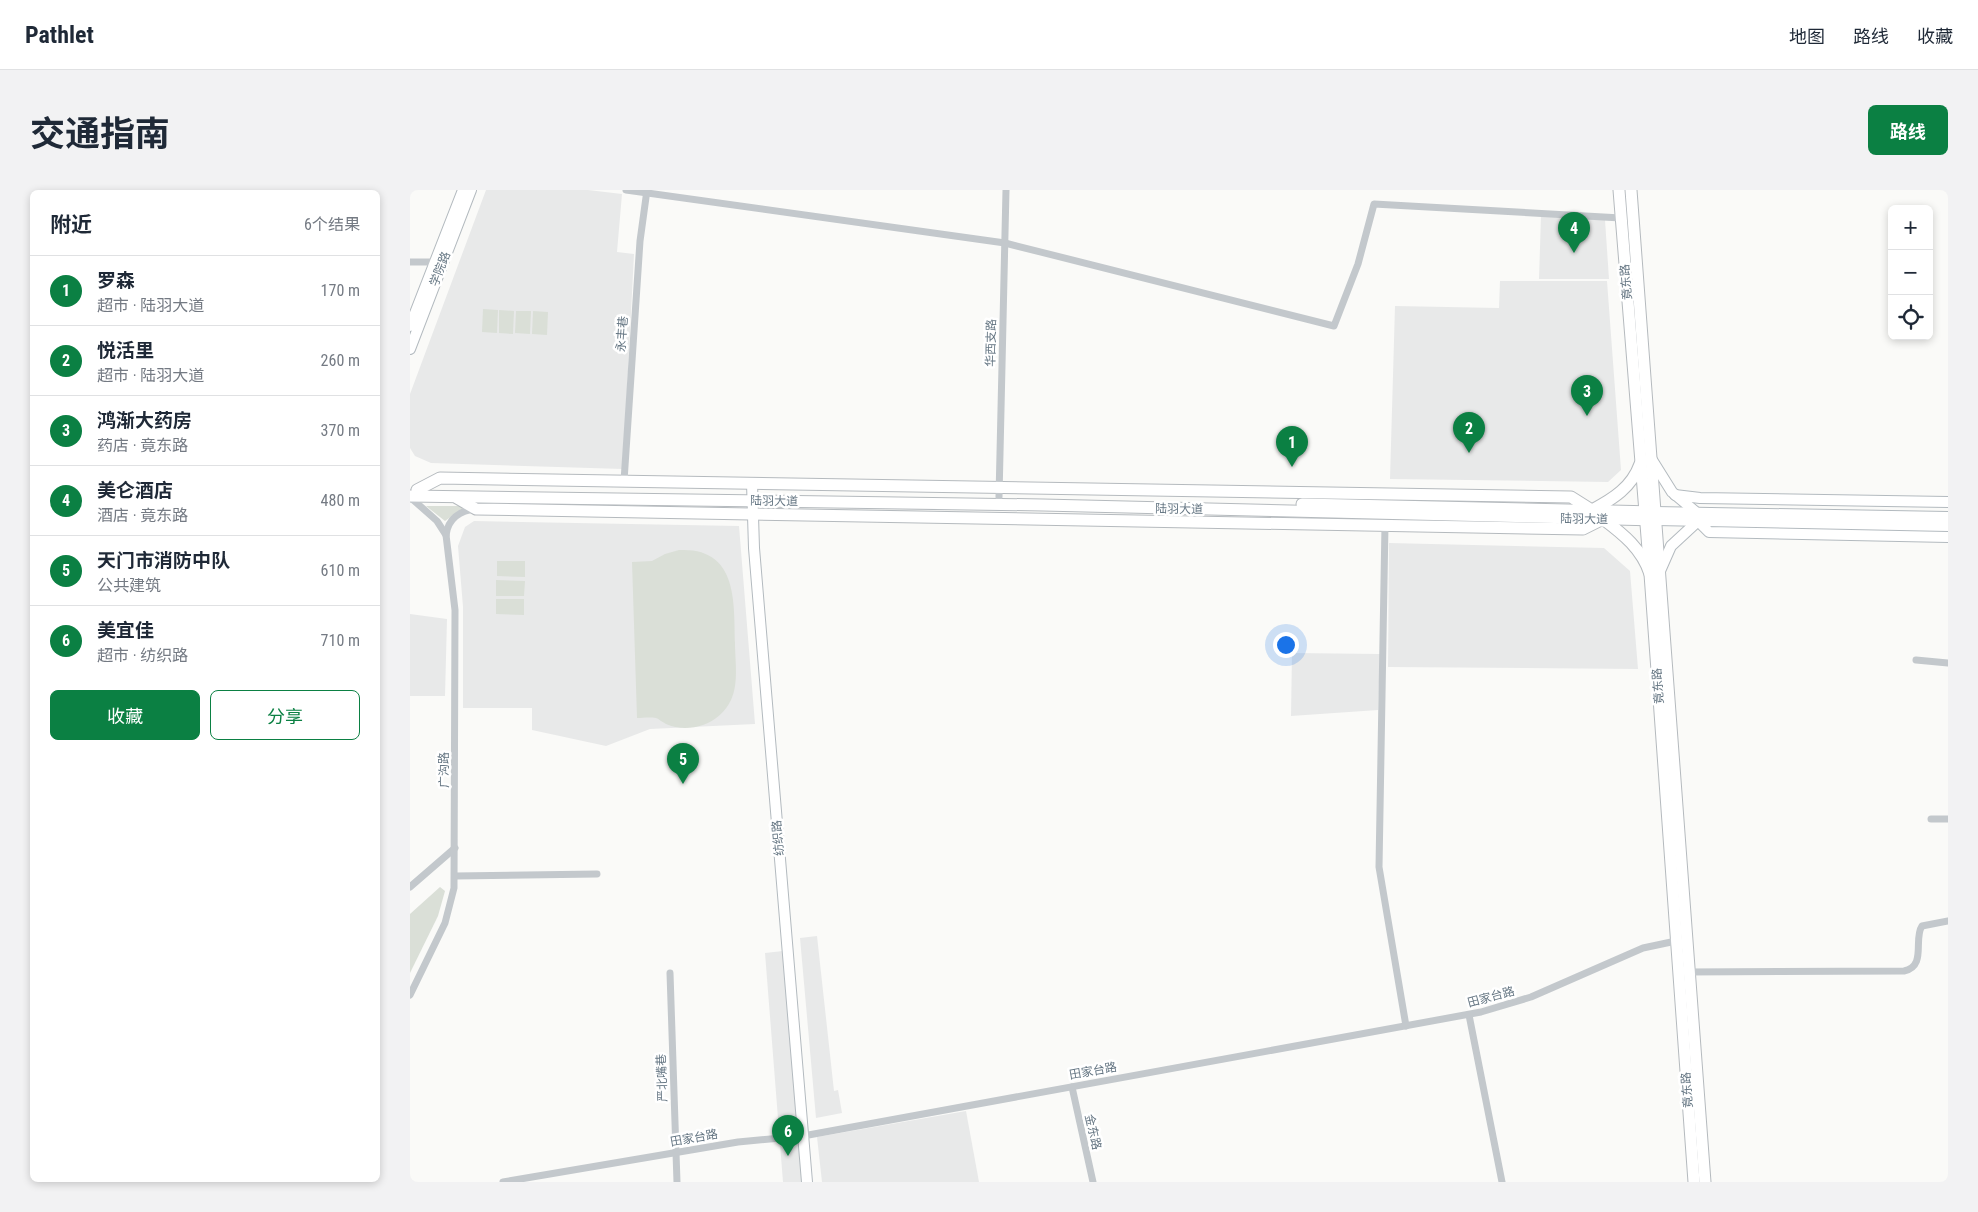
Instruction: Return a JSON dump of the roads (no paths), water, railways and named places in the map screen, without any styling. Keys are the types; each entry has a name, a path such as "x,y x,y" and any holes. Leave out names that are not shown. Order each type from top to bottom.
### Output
{"main road":[{"name":"学院路","path":"410,349 463,190"},
{"name":"学院路","path":"410,326 471,190"},
{"name":"竟东路","path":"1619,190 1646,461"},
{"name":"竟东路","path":"1631,190 1646,461 1684,972 1694,1182"},
{"path":"411,492 440,478 624,481 752,492 999,492 1571,497 1592,510 1612,500 1625,489 1646,461 1709,532 1948,537"},
{"name":"陆羽大道","path":"411,492 752,492 1603,519 1650,516"},
{"name":"陆羽大道","path":"411,492 454,497 752,492"},
{"name":"纺织路","path":"752,492 754,558 807,1182"},
{"path":"1675,495 1693,498 1948,502"},
{"path":"454,497 476,509 1583,529 1603,519 1623,533 1637,548 1655,574 1671,546 1697,517"},
{"name":"陆羽大道","path":"1592,510 1650,516 1948,526"},
{"name":"陆羽大道","path":"1697,517 1948,517"},
{"name":"竟东路","path":"1655,574 1676,940 1684,972 1705,1182"}],"street":[{"path":"626,190 647,191 1005,243 1334,326 1358,264 1374,204 1621,218"},
{"name":"华西支路","path":"999,492 1006,190"},
{"name":"永丰巷","path":"624,481 640,248 647,191"},
{"path":"410,262 438,262"},
{"path":"411,492 437,521 446,535"},
{"path":"446,535 449,523 454,518 466,510 476,509"},
{"path":"1385,525 1379,867 1406,1026"},
{"name":"广沟路","path":"410,995 445,922 452,901 455,876 455,610 446,535"},
{"path":"1916,660 1948,664"},
{"path":"1931,819 1948,819"},
{"path":"410,887 456,848"},
{"path":"455,876 597,874"},
{"path":"1684,972 1904,971 1913,967 1918,958 1918,931 1922,926 1948,921"},
{"name":"田家台路","path":"503,1182 738,1142 803,1136 1469,1015 1514,1004 1643,948 1676,940"},
{"name":"严北嘴巷","path":"670,973 677,1182"},
{"path":"1469,1015 1502,1182"},
{"name":"金东路","path":"1072,1087 1093,1182"}],"place":[{"name":"美仑酒店","path":"1574,253"},
{"name":"鸿渐大药房","path":"1587,416"},
{"name":"悦活里","path":"1469,453"},
{"name":"罗森","path":"1292,467"},
{"name":"天门市消防中队","path":"683,784"},
{"name":"美宜佳","path":"788,1156"}]}
